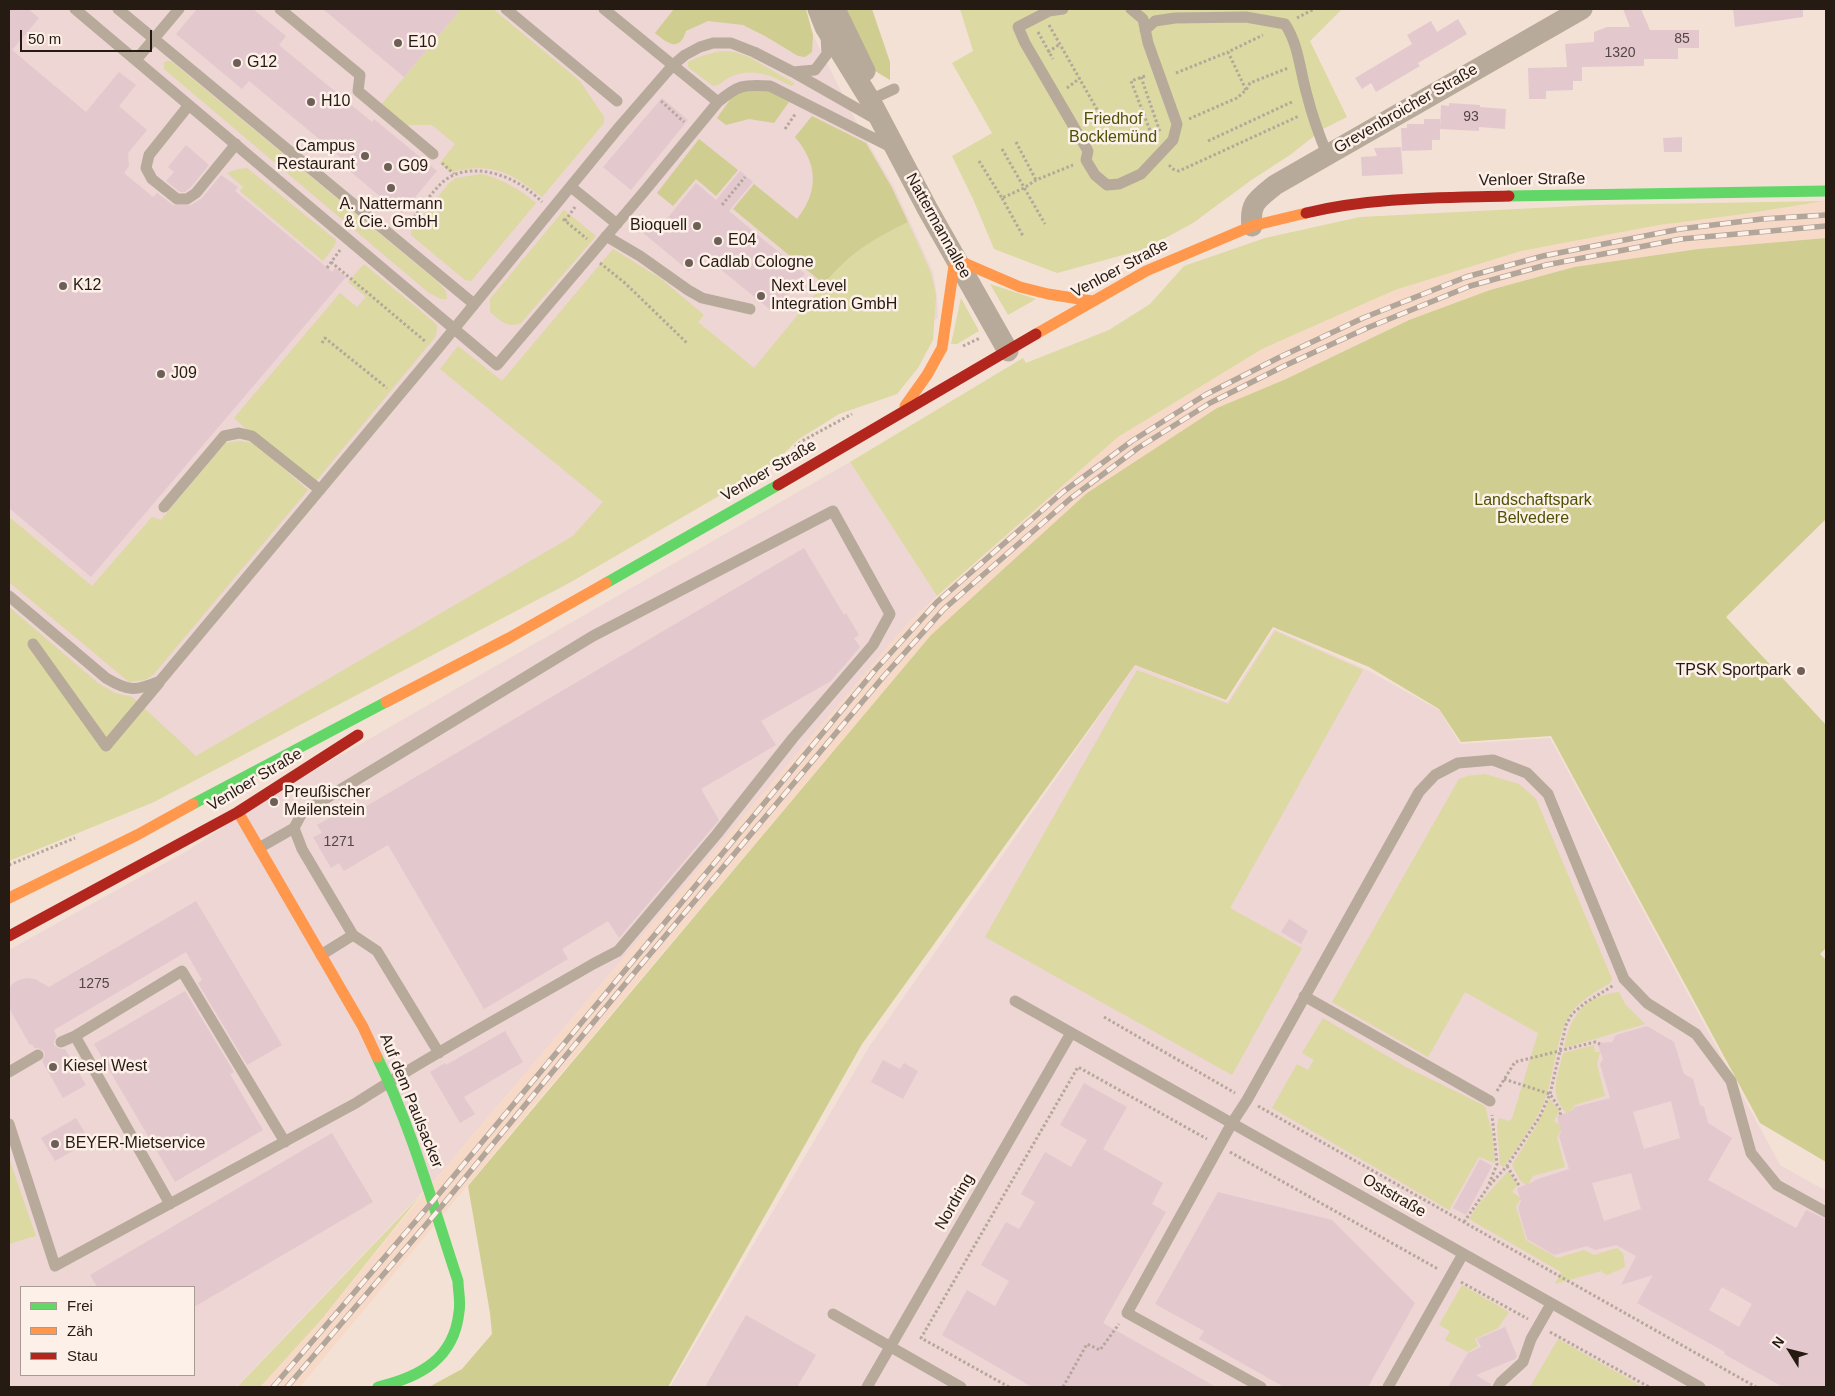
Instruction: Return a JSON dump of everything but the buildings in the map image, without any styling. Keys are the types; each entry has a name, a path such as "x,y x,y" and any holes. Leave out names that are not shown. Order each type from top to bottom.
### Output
{"main road":[{"name":"Venloer Straße","path":"9,936 230,799 1008,351 1092,300 1146,271 1252,226 1317,210 1427,198 1826,191"},
{"path":"900,413 927,375 942,348 956,259 988,275 1044,294 1092,300"},
{"name":"Venloer Straße","path":"399,708 509,638"},
{"name":"Venloer Straße","path":"9,898 137,836 230,799 367,729"},
{"name":"Auf dem Paulsacker","path":"230,799 363,1026 389,1081 408,1131 458,1281 460,1306 456,1329 445,1350 428,1368 406,1380 378,1387"}],"street":[{"name":"Grevenbroicher Straße","path":"1252,226 1251,214 1256,202 1274,185 1582,9"},
{"name":"Nattermannallee","path":"826,15 867,77 870,100 1008,351"}],"lane":[{"path":"75,9 497,365 718,102 733,89 750,84 770,86 896,149"},
{"path":"118,9 474,304"},
{"path":"136,60 179,9"},
{"path":"280,9 360,75 358,91 433,154"},
{"path":"506,9 617,101"},
{"path":"604,9 718,102"},
{"path":"1063,9 1049,11 1018,27 1025,43 1088,151 1086,160 1095,175 1107,184 1120,184 1141,174 1173,140 1177,124 1148,43 1144,19 1131,9"},
{"path":"793,72 815,70 827,54 826,15"},
{"path":"1145,30 1155,20 1175,18 1246,17 1285,24 1291,34 1300,64 1306,95 1318,134 1327,154"},
{"path":"33,644 106,746 672,65 685,55 713,43 731,43 754,52 793,72 882,123"},
{"path":"870,100 894,89"},
{"path":"189,105 149,155 146,168 152,180 176,199 187,199 196,193 236,144"},
{"path":"571,187 617,224"},
{"path":"606,236 640,256 702,298 750,309"},
{"path":"164,507 224,436 239,433 252,436 320,490"},
{"path":"9,1124 55,1266 356,1103 389,1081 592,964 618,951 793,738 873,645 890,614 833,511 593,636 302,812 294,828 260,848"},
{"path":"9,596 106,678 122,688 141,689 160,681"},
{"path":"1261,1387 1127,1313 1419,792 1435,775 1458,763 1493,760 1527,773 1548,794 1624,979 1647,1003 1696,1034 1714,1057 1731,1081 1751,1153 1777,1185 1826,1212"},
{"path":"294,828 302,849 353,935 377,951 438,1053"},
{"path":"321,955 353,935"},
{"path":"61,1042 75,1036 182,971 285,1142"},
{"path":"1304,996 1490,1101"},
{"name":"Oststraße","path":"1015,1001 1700,1387"},
{"name":"Nordring","path":"867,1387 1072,1033"},
{"path":"75,1036 170,1204"},
{"path":"9,1072 38,1056"},
{"path":"1388,1387 1463,1254"},
{"path":"1498,1387 1523,1362 1531,1339 1551,1304"},
{"path":"833,1314 961,1387"}],"path":[{"path":"1176,72 1228,52 1314,9"},
{"path":"1037,17 1057,66"},
{"path":"1037,17 1104,120"},
{"path":"1228,52 1246,90"},
{"path":"1177,124 1237,98 1246,90 1250,83 1300,64"},
{"path":"1157,71 1131,81 1163,152 1173,169 1180,171 1311,110"},
{"path":"1141,78 1163,152"},
{"path":"1064,80 1073,94"},
{"path":"1208,141 1306,95"},
{"path":"1083,110 1088,118"},
{"path":"785,129 796,113"},
{"path":"1016,142 1036,180"},
{"path":"1002,148 1045,224"},
{"path":"1002,198 1036,180 1086,160"},
{"path":"979,161 1023,236"},
{"path":"396,239 444,182 454,174 485,171 512,180 523,186 552,210 688,344"},
{"path":"722,205 745,177"},
{"path":"331,262 436,351"},
{"path":"942,348 955,351 996,330"},
{"path":"322,343 325,338 398,397"},
{"path":"1464,1222 1488,1187 1507,1166 1539,1118 1550,1094 1566,1025 1572,1014 1585,1002 1624,979"},
{"path":"1104,1017 1247,1100 1756,1387"},
{"path":"1488,1187 1498,1164 1496,1134 1490,1101 1515,1062 1595,1042 1600,1044"},
{"path":"1009,1387 921,1338 1078,1067 1649,1387"},
{"path":"1504,1079 1550,1094 1560,1111 1560,1115"},
{"path":"1507,1166 1520,1187"},
{"path":"1063,1387 1087,1344 1100,1350 1127,1313"}],"shaded area":[{"path":"9,9 806,9 813,35 861,131 894,187 933,272 938,318 256,731 9,841"},
{"path":"1826,201 1826,238 1698,249 1574,267 1490,290 1409,320 1286,379 1217,408 931,635 526,1115 300,1387 260,1387 321,1320 437,1177 908,623 1118,437 1262,349 1395,290 1521,251 1659,225"},
{"path":"850,462 937,596 908,623 437,1177 236,1387 9,1387 9,1244 36,1236 9,1161 9,950 187,851 277,792"},
{"path":"1274,629 1367,670 1439,710 1460,744 1550,738 1780,1165 1826,1191 1826,1387 670,1387 869,1047 1135,665 1227,702"}],"green space":[{"path":"461,9 493,9 580,81 604,117 604,123 542,197 512,176 495,170 474,168 449,172 440,163 455,144 432,125 405,125 381,105"},
{"path":"674,9 806,9 813,35 812,52 805,57 798,56 743,25 708,21 686,31 680,42 676,44 668,43 655,33"},
{"path":"840,9 872,9 890,62 890,80 865,65"},
{"name":"Friedhof Bocklemünd","path":"960,9 1342,9 1310,41 1347,117 1323,129 1290,155 1250,181 1193,223 1145,249 1057,273 994,249 952,156 992,133 952,63 973,51"},
{"path":"723,51 735,52 749,57 794,83 794,85 791,86 761,74 746,73 730,77 713,86 688,67 688,62 692,60"},
{"path":"171,61 438,282 446,291 447,299 441,299 429,293 164,69 164,62"},
{"path":"746,89 770,91 789,102 774,123 749,119 726,125 717,118 732,97"},
{"path":"812,116 866,143 892,188 908,222 884,234 852,255 824,284 733,209 754,184 797,219 809,198 813,178 812,167 808,157 795,137"},
{"path":"699,139 738,170 716,196 696,179 673,206 657,193"},
{"path":"247,168 336,240 335,245 323,261 240,191 243,187 227,173"},
{"path":"481,174 510,185 536,203 471,281 465,280 411,235 411,230 450,182 456,178"},
{"path":"1825,201 1659,225 1521,251 1395,290 1262,349 1118,437 937,596 850,462 1023,358 1026,363 1109,330 1150,304 1184,266 1265,238 1360,217 1595,205"},
{"path":"564,210 596,236 521,323 512,325 504,323 490,312 490,299"},
{"path":"908,222 931,273 936,296 933,340 918,368 897,394 839,414 799,439 777,460 760,472 571,582 154,802 9,861 9,607 98,683 115,693 132,697 196,756 573,536 603,502 440,369 458,346 502,381 613,249 660,278 704,315 698,322 754,368 838,266 875,238"},
{"name":"Landschaftspark Belvedere","path":"1826,238 1826,519 1726,617 1826,725 1826,948 1820,954 1826,960 1826,1162 1760,1123 1551,736 1461,742 1439,709 1369,667 1273,627 1226,700 1135,665 862,1044 668,1387 429,1387 462,1369 492,1334 468,1186 931,635 1087,493 1217,408 1286,379 1409,320 1490,290 1574,267 1698,249"},
{"path":"364,264 434,322 437,326 436,336 316,481 234,418 340,293 357,307 366,297 348,282"},
{"path":"990,284 1036,299 1008,315"},
{"path":"961,298 979,331 957,344 951,344"},
{"path":"239,441 254,443 308,490 153,675 145,680 129,682 9,582 9,517 92,586 152,517 161,520 225,443"},
{"path":"1275,631 1363,670 1230,908 1302,948 1232,1075 985,937 1137,670 1228,704"},
{"path":"1485,774 1519,784 1536,799 1612,979 1610,983 1579,1004 1569,1016 1560,1039 1544,1102 1531,1127 1504,1167 1500,1165 1497,1126 1499,1118 1509,1121 1512,1119 1538,1033 1465,992 1428,1057 1332,1002 1459,779"},
{"path":"1619,992 1625,1004 1645,1024 1564,1048 1570,1026 1581,1009 1596,998"},
{"path":"1323,1018 1404,1066 1485,1106 1492,1132 1495,1163 1479,1157 1449,1210 1272,1108 1297,1064 1308,1070 1314,1060 1302,1053"},
{"path":"1594,1045 1595,1052 1600,1052 1597,1064 1605,1096 1575,1105 1569,1115 1562,1108 1556,1093 1557,1078 1563,1053"},
{"path":"1550,1099 1559,1111 1554,1121 1563,1126 1557,1137 1565,1167 1533,1176 1527,1186 1520,1180 1512,1165"},
{"path":"9,1161 36,1236 9,1244"},
{"path":"1508,1171 1518,1184 1512,1192 1521,1198 1516,1207 1526,1240 1557,1258 1584,1250 1594,1255 1617,1248 1623,1253 1625,1267 1607,1275 1601,1271 1555,1284 1561,1272 1469,1219 1478,1205"},
{"path":"420,1196 321,1320 260,1387 237,1387"},
{"path":"1462,1285 1509,1312 1498,1328 1475,1339 1478,1346 1468,1352 1445,1340 1450,1331 1439,1325"},
{"path":"1558,1339 1643,1387 1530,1387"}],"railway":[{"path":"273,1387 433,1201 876,669 937,602 1063,492 1132,441 1205,395 1363,318 1466,277 1543,256 1680,229 1762,219 1826,215"},
{"path":"287,1387 436,1213 635,972 884,676 944,609 1070,499 1138,448 1210,403 1367,328 1470,286 1546,265 1681,239 1826,226"}],"traffic: fast":[{"path":"1509,196 1826,191"},
{"path":"606,583 778,485"},
{"path":"193,804 386,702"},
{"path":"377,1057 401,1111 421,1167 458,1281 460,1304 456,1328 442,1354 421,1371 408,1378 378,1387"}],"traffic: slow":[{"path":"1036,334 1146,271 1252,226 1306,213"},
{"path":"905,406 927,375 942,348 955,259 1020,287 1048,294 1092,301"},
{"path":"386,702 509,638 606,583"},
{"path":"9,898 137,835 193,804"},
{"path":"238,812 363,1027 377,1057"}],"traffic: jam":[{"path":"1306,213 1382,201 1509,196"},
{"path":"778,485 1036,334"},
{"path":"9,936 238,812 358,735"}],"place":[{"name":"E10","path":"398,43"},
{"name":"G12","path":"237,63"},
{"name":"H10","path":"311,102"},
{"name":"Campus Restaurant","path":"365,156"},
{"name":"G09","path":"388,167"},
{"name":"A. Nattermann & Cie. GmbH","path":"391,188"},
{"name":"Bioquell","path":"697,226"},
{"name":"E04","path":"718,241"},
{"name":"Cadlab Cologne","path":"689,263"},
{"name":"K12","path":"63,286"},
{"name":"Next Level Integration GmbH","path":"761,296"},
{"name":"J09","path":"161,374"},
{"name":"TPSK Sportpark","path":"1801,671"},
{"name":"Preußischer Meilenstein","path":"274,802"},
{"name":"Kiesel West","path":"53,1067"},
{"name":"BEYER-Mietservice","path":"55,1144"}]}
